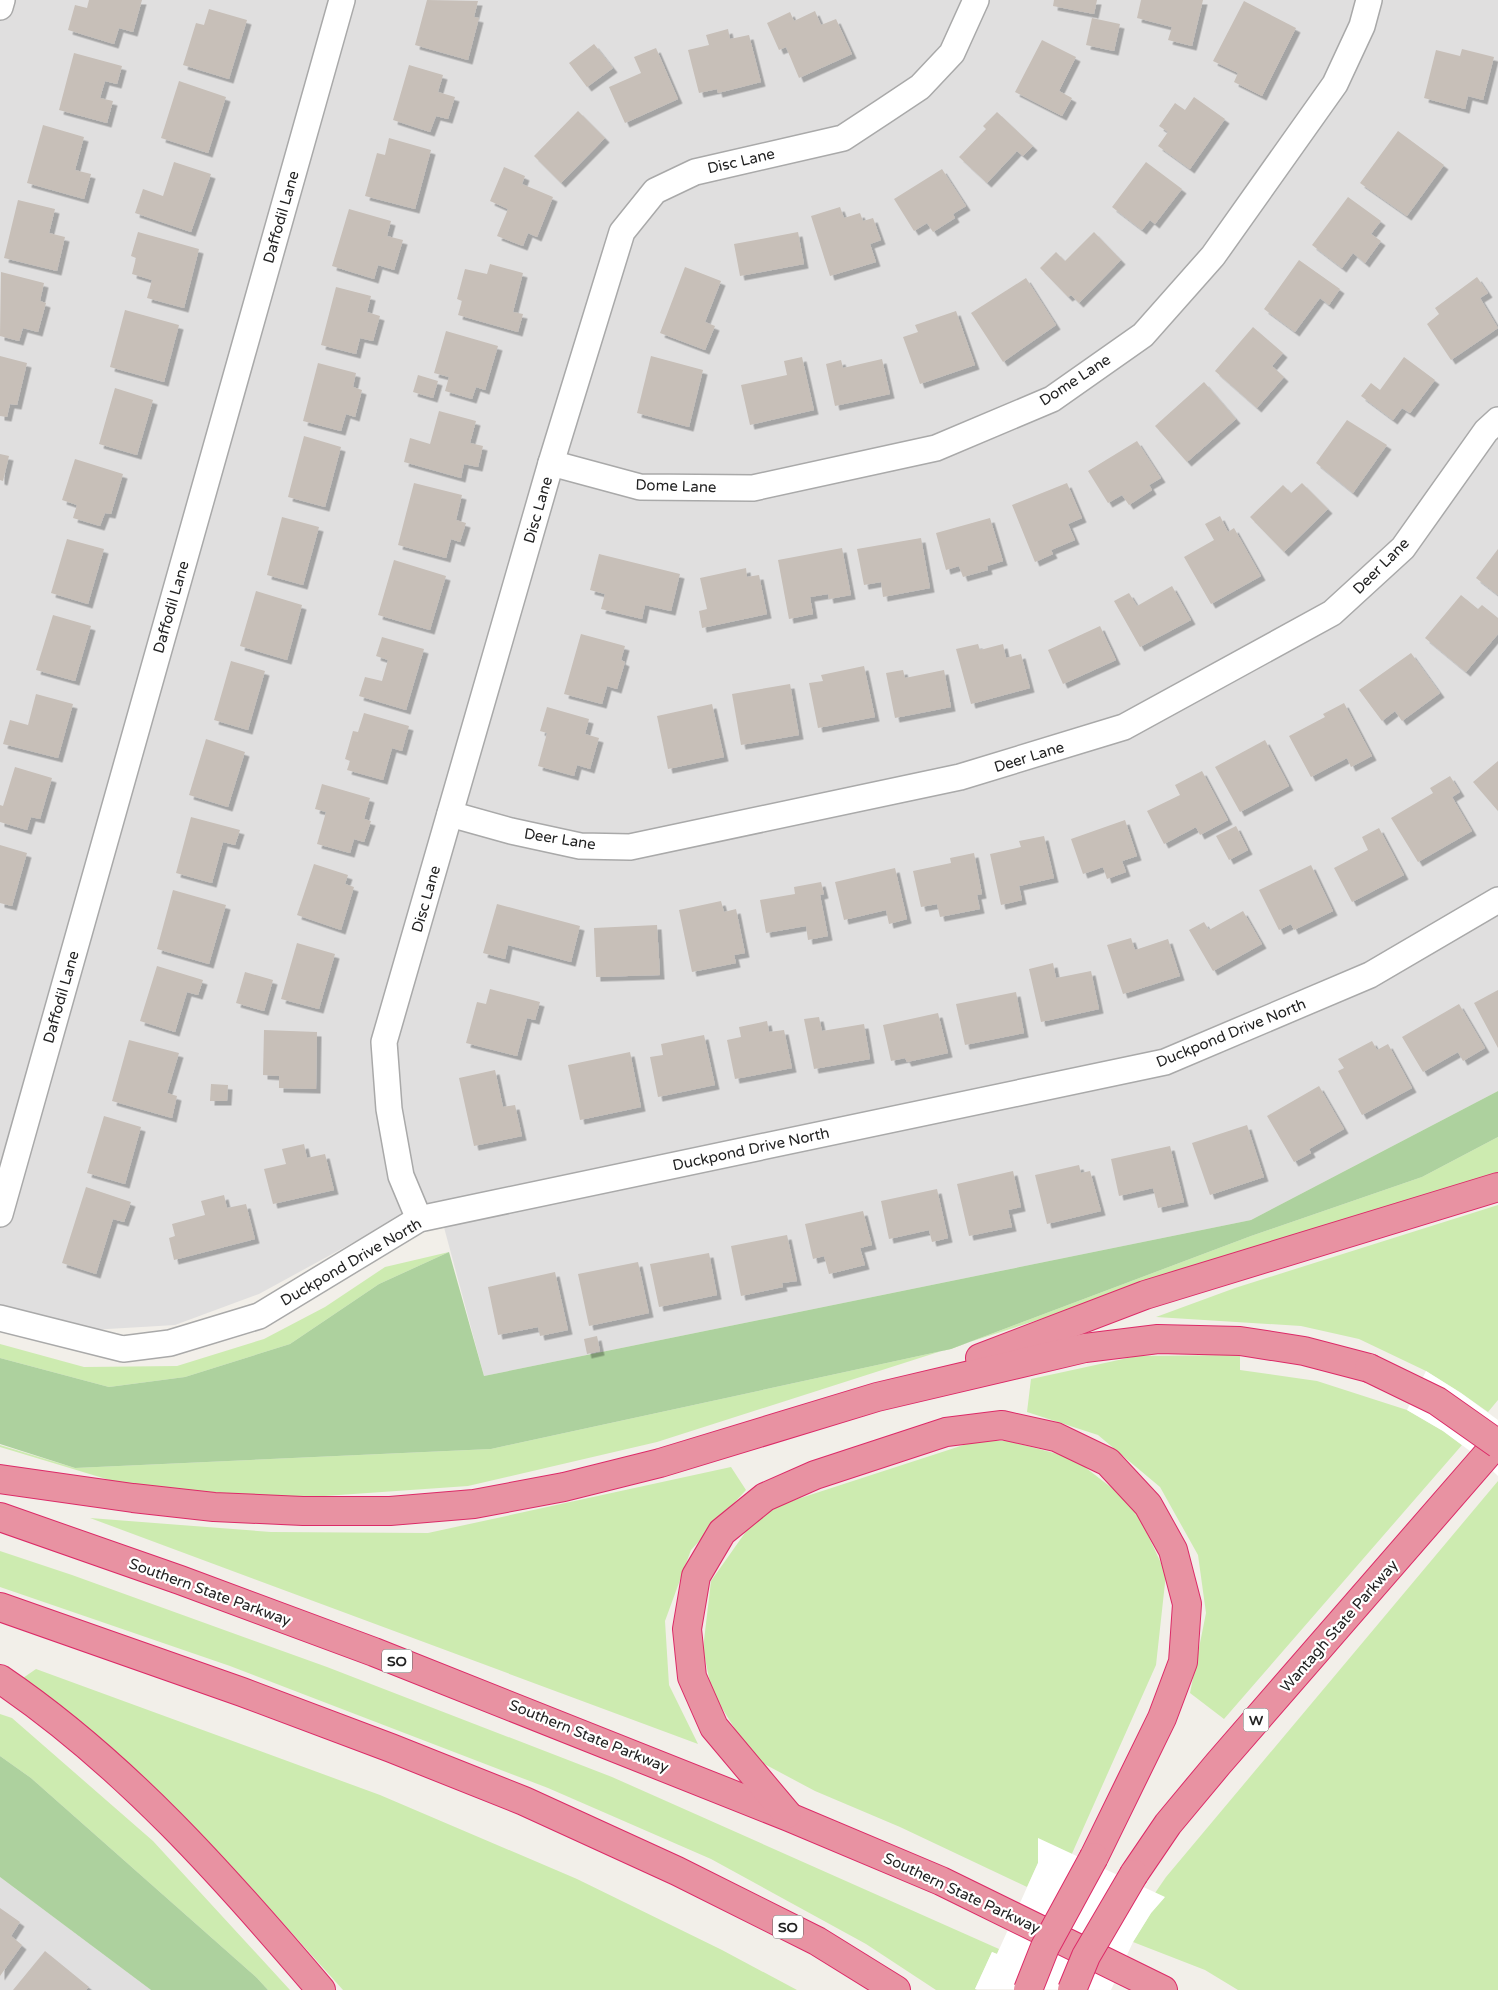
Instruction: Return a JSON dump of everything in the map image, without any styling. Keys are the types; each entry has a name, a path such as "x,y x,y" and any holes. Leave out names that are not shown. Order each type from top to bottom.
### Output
{"highway":[{"path":"877,1397 1145,1295 1498,1187"},
{"path":"0,1479 133,1498 214,1507 304,1511 390,1511 474,1504 564,1487 660,1462 877,1397 1085,1348 1158,1339 1240,1341 1304,1351 1369,1368 1436,1401 1498,1443"},
{"path":"789,1817 714,1727 692,1677 687,1629 696,1576 722,1532 765,1497 815,1475 946,1432 1002,1425 1056,1437 1108,1462 1148,1505 1173,1550 1187,1604 1183,1662 1166,1708 1094,1857 1045,1947 1028,1990"},
{"name":"Wantagh State Parkway","path":"1072,1990 1086,1956 1134,1874 1168,1824 1498,1443"},
{"name":"Southern State Parkway","path":"0,1517 180,1580 374,1652 789,1817 941,1881 1163,1990"},
{"name":"SO","path":"0,1607 242,1692 524,1801 677,1871 816,1942 896,1990"},
{"path":"0,1679 39,1705 119,1772 178,1830 321,1990"}],"street":[{"path":"0,7 2,0"},
{"name":"Daffodil Lane","path":"0,1214 342,0"},
{"name":"Disc Lane","path":"420,1219 402,1176 389,1109 384,1042 551,463 622,232 655,191 695,172 843,138 920,87 952,52 976,0"},
{"name":"Dome Lane","path":"551,463 640,487 753,488 936,448 1052,399 1143,335 1213,256 1334,84 1362,26 1369,0"},
{"name":"Deer Lane","path":"450,814 511,831 580,846 630,847 960,778 1124,727 1332,613 1403,548 1486,431 1498,420"},
{"name":"Duckpond Drive North","path":"0,1318 123,1349 170,1343 259,1316 420,1219 1165,1062 1370,975 1498,900"}],"shaded area":[{"path":"0,0 1498,0 1498,1091 1251,1220 484,1376 438,1205 398,1218 259,1294 175,1325 91,1330 0,1305"},
{"path":"0,1877 151,1990 0,1990"}],"green space":[{"path":"1498,1091 1498,1137 1422,1177 1251,1236 951,1349 491,1449 75,1468 0,1444 0,1358 109,1387 185,1377 290,1344 379,1284 449,1252 484,1376 1251,1220"},
{"path":"1498,1137 1498,1172 1488,1176 971,1342 1251,1236 1422,1177"},
{"path":"1498,1205 1498,1400 1488,1412 1426,1371 1359,1339 1301,1326 1156,1317 1235,1288"},
{"path":"449,1252 379,1284 290,1344 185,1377 109,1387 0,1358 0,1344 84,1367 177,1366 264,1339 325,1307 385,1267"},
{"path":"971,1342 951,1349 940,1351"},
{"path":"940,1351 657,1442 468,1486 296,1498 136,1488 0,1447 0,1445 75,1468 491,1449"},
{"path":"1240,1355 1240,1370 1317,1381 1407,1410 1443,1431 1462,1445 1224,1719 1190,1693 1206,1613 1198,1555 1160,1487 1098,1435 1027,1412 1031,1379 1137,1356"},
{"path":"976,1441 1008,1441 1073,1458 1134,1505 1166,1574 1156,1665 1066,1867 1038,1863 1027,1887 900,1827 815,1791 753,1758 712,1692 703,1649 711,1581 747,1530 773,1507"},
{"path":"731,1467 746,1490 691,1550 665,1621 669,1685 698,1744 90,1518 271,1532 428,1533"},
{"path":"1498,1481 1498,1990 1238,1990 1205,1970 1133,1942 1151,1913 1164,1898 1155,1893 1166,1877"},
{"path":"0,1551 327,1667 612,1777 999,1949 997,1954 992,1952 975,1989 977,1990 936,1990 866,1944 711,1859 548,1788 230,1666 0,1587"},
{"path":"36,1669 380,1795 577,1879 722,1950 797,1990 343,1990 248,1884 131,1767 23,1678"},
{"path":"0,1714 12,1718 153,1841 290,1990 268,1990 257,1978 31,1778 0,1756"},
{"path":"0,1756 31,1778 257,1978 268,1990 151,1990 0,1877"}],"pier":[{"path":"1426,1371 1461,1393 1498,1420 1498,1476 1478,1457 1443,1431 1407,1410"},
{"path":"1038,1838 1165,1897 1151,1913 1133,1942 1111,1990 975,1989 992,1952 997,1954 1038,1863"}],"building":[{"path":"89,0 142,0 133,32 119,28 114,44 68,30 75,5 87,8"},
{"path":"427,0 478,1 474,17 479,18 468,60 415,45"},
{"path":"1054,0 1097,0 1094,14 1053,6"},
{"path":"1141,0 1203,0 1192,46 1168,40 1172,27 1137,18"},
{"path":"1244,1 1296,28 1262,96 1234,82 1238,73 1213,61"},
{"path":"209,9 247,20 229,79 183,65 196,23 204,25"},
{"path":"815,11 821,25 836,19 852,54 799,78 786,47 779,50 767,23 790,12 794,21"},
{"path":"1092,18 1120,24 1114,51 1086,45"},
{"path":"728,29 730,39 749,35 761,82 718,93 717,89 699,93 688,50 709,45 706,35"},
{"path":"1042,40 1076,57 1059,91 1072,98 1062,116 1015,92"},
{"path":"594,44 613,68 587,87 569,63"},
{"path":"656,48 678,99 625,123 609,87 641,73 634,57"},
{"path":"1462,49 1494,57 1483,100 1468,96 1465,109 1424,98 1436,50 1460,56"},
{"path":"74,53 122,66 117,84 105,81 100,98 113,101 107,123 59,110"},
{"path":"409,65 443,75 438,92 455,97 448,119 436,116 430,132 393,120"},
{"path":"179,81 226,97 208,153 161,138"},
{"path":"1194,97 1225,119 1190,169 1158,146 1168,132 1159,126 1175,103 1185,110"},
{"path":"578,111 605,138 561,183 534,156"},
{"path":"997,112 1033,146 1023,156 1017,151 987,183 959,157 986,129 983,126"},
{"path":"43,125 84,137 75,170 91,174 84,199 27,183"},
{"path":"1398,131 1444,165 1407,216 1360,183"},
{"path":"389,138 431,150 415,209 365,196 377,153 385,155"},
{"path":"174,162 211,174 191,232 135,213 143,189 163,196"},
{"path":"1146,162 1182,189 1155,224 1150,220 1142,230 1112,207"},
{"path":"504,167 525,176 522,184 553,197 537,237 528,233 523,246 497,236 508,209 490,201"},
{"path":"942,169 966,206 953,214 955,218 933,232 927,223 914,231 894,199"},
{"path":"1348,197 1381,221 1371,234 1381,241 1365,263 1353,253 1342,268 1312,245"},
{"path":"18,200 55,209 49,233 65,237 57,271 4,258"},
{"path":"840,207 844,218 860,213 863,221 873,218 881,240 870,244 876,262 830,276 811,216"},
{"path":"349,209 391,221 387,236 403,240 394,270 378,265 374,279 332,266"},
{"path":"138,232 199,249 184,308 147,298 152,280 132,274 136,258 131,256"},
{"path":"798,232 804,264 740,276 734,244"},
{"path":"1094,232 1121,260 1079,303 1071,295 1068,297 1040,268 1056,252 1065,261"},
{"path":"1299,260 1340,289 1329,305 1320,298 1295,332 1264,309"},
{"path":"490,264 523,273 513,312 523,314 518,332 458,315 462,301 457,299 465,269 487,274"},
{"path":"685,267 721,281 705,322 715,326 705,350 660,333"},
{"path":"1,272 44,283 40,301 46,303 38,332 23,328 19,341 0,336"},
{"path":"1477,277 1488,293 1480,298 1498,328 1451,360 1427,324 1439,314 1435,308"},
{"path":"1026,278 1056,325 1003,362 971,313"},
{"path":"336,287 371,296 367,312 380,316 373,341 360,338 356,354 321,345"},
{"path":"125,310 179,325 164,382 110,367"},
{"path":"956,311 975,365 920,384 903,337 918,332 915,325"},
{"path":"1253,327 1283,353 1272,366 1284,377 1257,408 1215,371"},
{"path":"446,331 498,346 485,390 476,387 472,399 445,391 449,377 434,373"},
{"path":"0,356 27,363 17,405 10,404 7,417 0,416"},
{"path":"651,356 703,370 689,427 637,413"},
{"path":"802,357 814,410 750,425 741,385 787,375 784,361"},
{"path":"1404,357 1435,380 1410,413 1402,408 1393,420 1361,396 1371,383 1380,390"},
{"path":"882,359 890,394 835,406 826,364 841,360 843,368"},
{"path":"318,363 356,373 353,387 362,390 355,417 346,414 341,431 303,421"},
{"path":"418,375 438,381 433,398 413,392"},
{"path":"1204,382 1236,419 1187,462 1155,426"},
{"path":"115,388 153,400 137,455 99,444"},
{"path":"439,411 476,421 470,443 483,446 478,467 464,464 461,478 404,462 410,438 430,444"},
{"path":"1347,420 1387,445 1353,493 1316,463"},
{"path":"304,436 341,447 325,507 288,497"},
{"path":"1137,441 1161,478 1149,485 1152,490 1129,505 1122,495 1108,503 1088,471"},
{"path":"0,454 9,456 3,481 0,480"},
{"path":"75,459 123,474 111,514 105,513 100,526 73,518 77,505 62,500"},
{"path":"414,483 462,495 456,520 466,523 460,542 451,539 446,558 398,545"},
{"path":"1067,483 1082,518 1068,524 1075,540 1051,550 1053,554 1035,562 1012,505"},
{"path":"1302,483 1328,509 1284,552 1250,517 1283,485 1291,493"},
{"path":"1220,516 1228,532 1234,528 1261,576 1211,604 1184,557 1214,540 1205,524"},
{"path":"282,517 319,527 303,585 267,575"},
{"path":"990,518 1003,561 987,566 988,570 963,577 959,566 946,570 936,533"},
{"path":"921,538 930,588 883,597 881,582 864,585 857,549"},
{"path":"67,539 104,549 88,604 51,593"},
{"path":"842,548 851,595 829,599 828,594 810,597 813,614 789,619 778,560"},
{"path":"1498,549 1498,595 1476,578"},
{"path":"599,554 680,574 671,611 645,605 642,619 601,609 605,594 590,590"},
{"path":"394,560 446,576 430,630 378,615"},
{"path":"746,568 747,577 759,575 767,614 702,628 699,611 707,609 700,578"},
{"path":"1172,586 1191,620 1140,647 1114,601 1129,593 1137,606"},
{"path":"256,591 302,605 287,660 240,646"},
{"path":"1461,595 1478,609 1482,605 1498,618 1498,634 1466,672 1425,638"},
{"path":"53,615 91,626 75,681 36,670"},
{"path":"1100,626 1116,660 1063,684 1048,650"},
{"path":"581,634 625,646 621,660 625,662 617,689 607,686 602,704 564,694"},
{"path":"382,637 424,649 406,710 359,696 365,677 382,681 388,660 376,656"},
{"path":"978,644 980,650 1003,644 1006,658 1021,654 1030,688 971,704 956,649"},
{"path":"1411,653 1440,693 1402,721 1395,711 1382,721 1359,690"},
{"path":"231,661 265,671 248,730 214,720"},
{"path":"864,666 875,717 818,728 809,683 823,681 821,675"},
{"path":"903,670 905,678 944,670 951,707 895,718 886,673"},
{"path":"790,684 799,735 741,745 732,694"},
{"path":"36,694 73,704 58,758 3,744 10,720 28,725"},
{"path":"1344,703 1372,756 1351,767 1347,758 1311,777 1289,736 1325,717 1323,714"},
{"path":"712,704 724,757 668,769 657,716"},
{"path":"547,707 589,719 585,734 599,738 590,769 577,765 574,776 538,766 547,733 540,731"},
{"path":"364,713 409,726 402,751 392,748 383,780 347,770 350,761 345,759 353,731 358,732"},
{"path":"206,739 245,752 228,807 189,795"},
{"path":"1265,740 1289,786 1240,812 1215,767"},
{"path":"1498,761 1498,811 1473,782"},
{"path":"15,767 52,778 40,819 31,817 27,830 0,822 0,805 3,806"},
{"path":"1202,771 1228,820 1200,835 1196,827 1164,844 1147,811 1180,795 1175,785"},
{"path":"1450,776 1460,792 1452,797 1472,831 1418,862 1391,818 1433,793 1430,788"},
{"path":"322,784 370,798 364,819 371,821 364,842 354,839 350,853 317,844 326,812 315,809"},
{"path":"191,817 240,830 235,845 223,842 212,883 176,873"},
{"path":"1125,820 1137,856 1122,861 1126,872 1107,879 1103,867 1083,874 1071,839"},
{"path":"1236,826 1248,850 1229,860 1216,836"},
{"path":"1379,828 1404,875 1352,902 1334,868 1368,850 1362,837"},
{"path":"1044,836 1054,878 1019,886 1022,900 1001,905 990,854 1021,847 1019,841"},
{"path":"0,845 27,853 12,906 0,903"},
{"path":"974,853 982,894 977,895 980,909 940,917 937,904 921,907 913,871 951,863 950,858"},
{"path":"314,864 348,875 345,884 354,887 341,930 297,915"},
{"path":"1311,865 1333,911 1294,930 1291,924 1279,930 1259,890"},
{"path":"895,868 907,919 889,924 886,910 844,920 835,882"},
{"path":"821,882 824,894 820,895 828,936 808,940 806,926 766,933 760,900 795,894 794,887"},
{"path":"173,890 226,905 209,964 157,949"},
{"path":"721,901 724,912 736,909 745,953 734,955 736,963 692,972 679,910"},
{"path":"497,904 580,926 571,962 508,945 505,959 483,953"},
{"path":"1243,911 1262,944 1213,971 1189,930 1204,922 1209,930"},
{"path":"657,925 660,975 596,977 594,928"},
{"path":"1131,938 1135,950 1168,939 1180,976 1123,994 1107,945"},
{"path":"297,943 335,954 319,1009 281,999"},
{"path":"1053,963 1056,978 1091,971 1099,1009 1041,1022 1029,969"},
{"path":"157,966 203,980 198,995 187,992 175,1032 140,1021"},
{"path":"245,972 273,980 264,1011 236,1003"},
{"path":"490,989 540,1002 535,1020 527,1018 517,1056 466,1043 477,1002 486,1004"},
{"path":"1498,990 1498,1048 1474,1003"},
{"path":"1016,992 1024,1033 965,1045 956,1004"},
{"path":"1459,1004 1485,1048 1463,1061 1458,1052 1423,1072 1402,1037"},
{"path":"938,1013 948,1053 907,1062 905,1058 891,1061 883,1025"},
{"path":"819,1017 822,1031 864,1024 870,1059 814,1069 804,1019"},
{"path":"767,1021 769,1032 784,1030 792,1068 735,1079 727,1040 741,1037 739,1027"},
{"path":"264,1030 317,1032 316,1089 279,1088 279,1076 263,1075"},
{"path":"704,1035 715,1085 658,1097 650,1057 663,1055 661,1044"},
{"path":"129,1040 179,1053 167,1093 177,1096 172,1118 112,1101"},
{"path":"1372,1041 1377,1050 1388,1044 1412,1088 1362,1115 1338,1071 1344,1068 1338,1059"},
{"path":"630,1052 641,1107 580,1120 568,1065"},
{"path":"495,1070 503,1107 515,1105 522,1136 474,1146 459,1078"},
{"path":"211,1084 228,1085 227,1101 210,1101"},
{"path":"1319,1086 1344,1129 1309,1149 1311,1153 1294,1162 1267,1116"},
{"path":"104,1116 141,1127 125,1184 87,1173"},
{"path":"1247,1125 1264,1177 1210,1195 1192,1143"},
{"path":"304,1144 307,1158 325,1154 334,1190 273,1204 264,1169 286,1164 282,1149"},
{"path":"1170,1146 1184,1202 1158,1208 1153,1188 1119,1196 1111,1159"},
{"path":"1079,1165 1081,1173 1090,1171 1101,1211 1047,1224 1035,1175"},
{"path":"1013,1171 1021,1207 1008,1210 1012,1227 969,1236 957,1184"},
{"path":"86,1187 131,1202 124,1222 113,1219 96,1274 62,1263"},
{"path":"937,1189 948,1238 932,1242 929,1230 889,1239 881,1201"},
{"path":"224,1195 227,1208 246,1204 255,1239 174,1260 169,1238 175,1236 172,1224 205,1215 201,1201"},
{"path":"863,1211 872,1245 860,1248 865,1265 829,1274 824,1256 813,1259 805,1224"},
{"path":"787,1235 797,1281 782,1283 783,1287 741,1296 731,1246"},
{"path":"709,1253 717,1295 659,1307 650,1264"},
{"path":"638,1262 649,1313 589,1326 578,1274"},
{"path":"555,1272 568,1330 540,1336 538,1327 498,1335 488,1287"},
{"path":"597,1336 600,1351 587,1354 584,1339"},
{"path":"0,1908 20,1922 11,1936 22,1945 0,1976"},
{"path":"45,1951 89,1987 86,1990 13,1990"}]}
